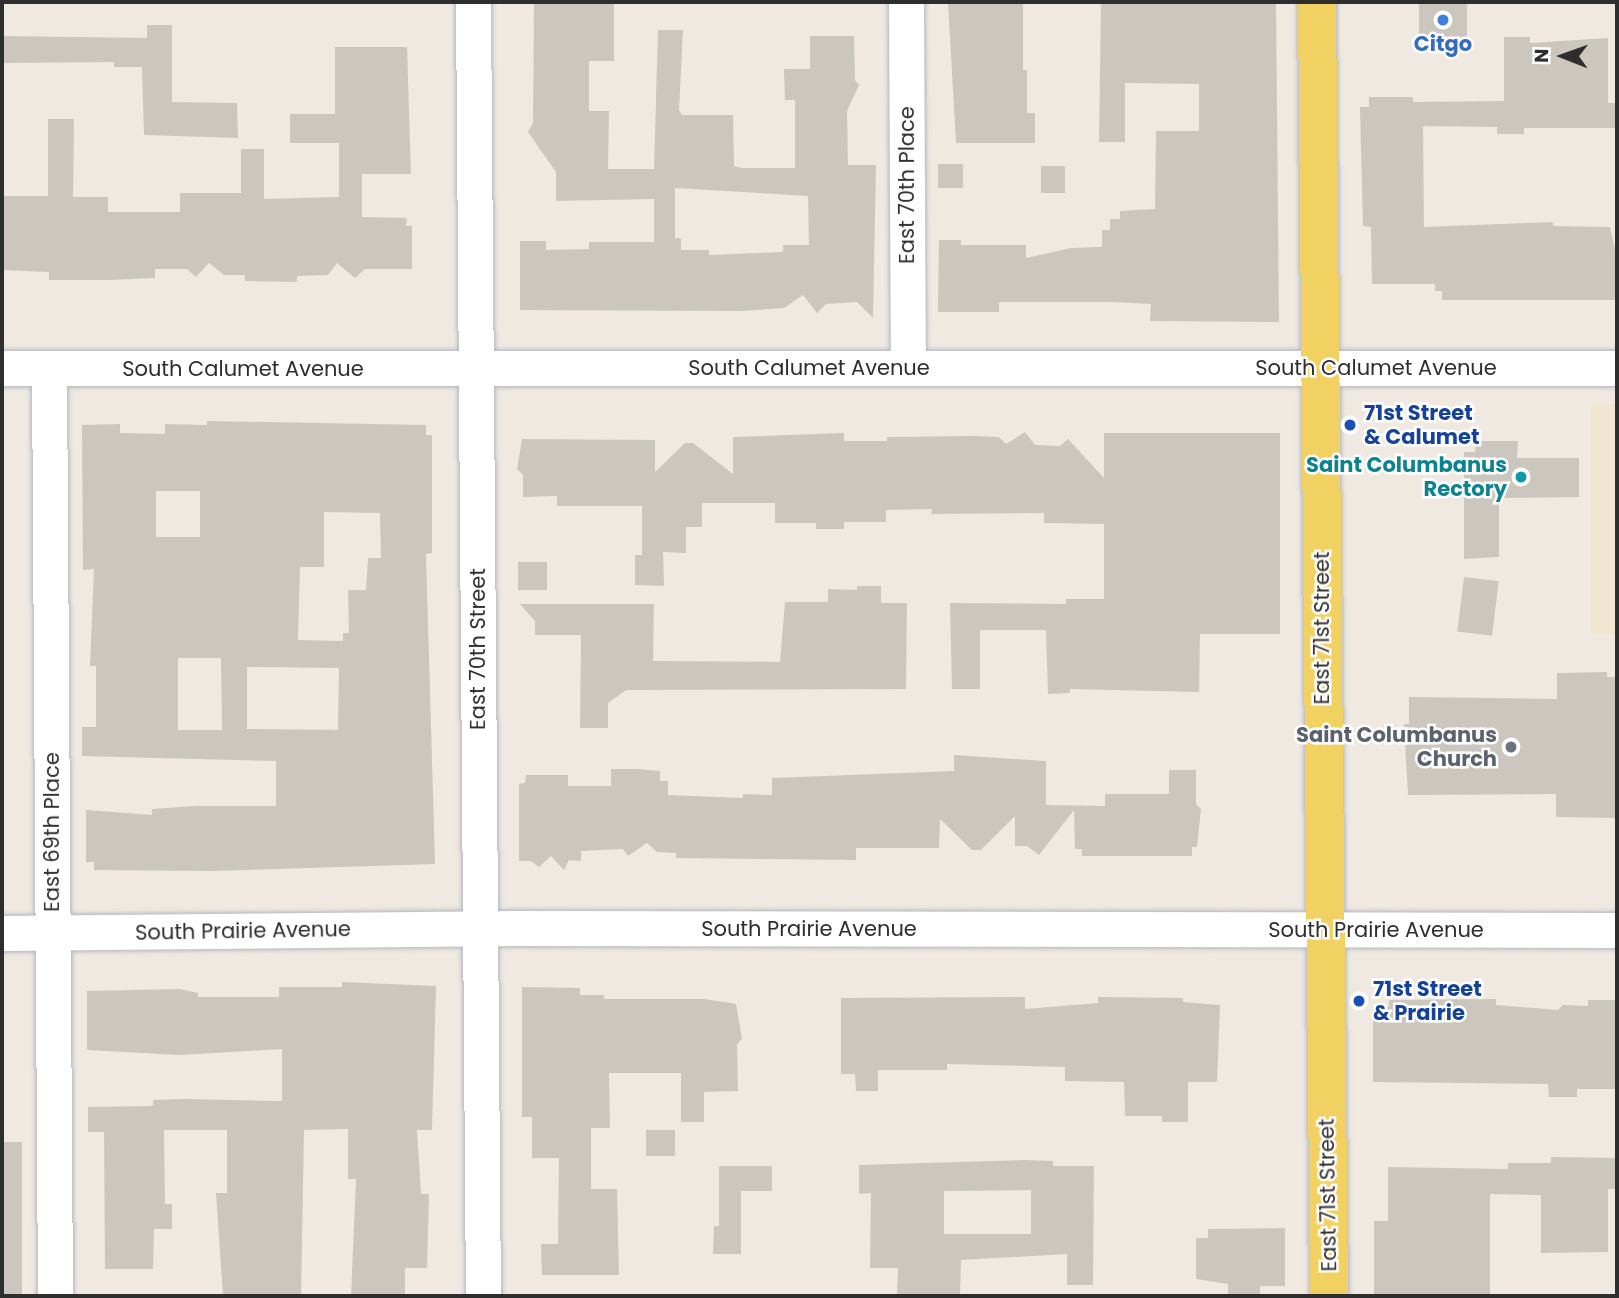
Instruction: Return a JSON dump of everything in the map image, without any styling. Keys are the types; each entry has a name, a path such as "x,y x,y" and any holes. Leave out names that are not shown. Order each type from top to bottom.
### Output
{"main road":[{"name":"East 71st Street","path":"1317,2 1329,1296"}],"street":[{"name":"East 70th Street","path":"473,2 483,1296"},
{"name":"East 70th Place","path":"906,2 908,368"},
{"name":"South Calumet Avenue","path":"2,368 1617,368"},
{"name":"East 69th Place","path":"49,368 55,1296"},
{"name":"South Prairie Avenue","path":"2,933 480,928 1617,930"}],"shaded area":[{"path":"1591,404 1617,404 1617,634 1591,634"}],"building":[{"path":"534,2 614,2 614,61 589,61 589,111 609,111 608,169 654,169 658,30 683,30 679,110 682,115 733,115 734,166 742,168 795,168 795,100 785,100 784,69 810,69 810,36 854,36 855,80 859,85 847,111 848,165 876,165 873,318 857,302 826,304 817,313 803,295 784,308 742,311 520,310 520,241 546,241 546,250 589,249 589,242 654,242 654,199 556,201 556,172 528,132 533,123","holes":["675,188 808,196 809,245 783,245 783,252 709,255 709,250 681,250 681,238 675,238"]},
{"path":"948,2 1023,2 1023,70 1027,70 1027,113 1035,113 1035,143 956,143"},
{"path":"1101,2 1276,2 1279,322 1150,321 1151,304 1112,302 999,302 999,312 938,312 939,240 961,240 961,245 1026,245 1026,258 1071,248 1102,247 1102,230 1110,230 1110,219 1120,219 1120,211 1155,209 1156,131 1199,131 1199,84 1125,83 1125,142 1099,142"},
{"name":"Citgo","path":"1419,2 1467,2 1467,39 1419,39"},
{"path":"147,25 172,25 172,102 237,103 238,138 144,135 142,67 114,67 114,62 2,63 2,36 147,38"},
{"path":"1504,37 1530,37 1530,43 1608,38 1608,103 1617,103 1617,128 1524,128 1524,134 1497,134 1497,127 1423,126 1424,227 1553,222 1553,226 1610,227 1617,258 1616,300 1442,300 1442,291 1435,291 1435,284 1372,284 1371,227 1363,226 1360,107 1369,107 1369,97 1413,97 1413,102 1504,101"},
{"path":"335,47 407,47 411,174 362,174 362,217 407,218 406,226 412,226 412,269 365,269 355,278 337,263 328,275 297,276 297,282 245,281 245,275 224,275 209,263 196,277 187,269 155,269 155,278 109,280 49,280 49,272 2,270 2,196 48,196 48,119 74,119 73,197 108,197 108,212 180,212 180,193 241,193 241,149 264,149 264,199 339,197 339,143 290,143 290,114 335,114"},
{"path":"938,164 963,164 963,188 938,188"},
{"path":"1041,166 1065,166 1065,193 1041,193"},
{"path":"207,421 426,425 426,435 432,435 432,553 426,554 435,864 213,871 94,870 94,862 86,862 86,810 152,815 152,809 276,806 276,761 82,756 82,727 96,727 96,666 90,666 94,569 83,570 82,425 120,424 120,433 165,434 165,424 207,425","holes":["156,491 200,491 200,537 156,537","324,512 380,513 381,558 368,558 366,590 348,590 349,633 343,633 343,641 298,640 300,567 324,567","178,658 221,658 222,730 178,730","247,667 339,668 338,730 247,729"]},
{"path":"1025,432 1035,445 1060,446 1068,439 1104,478 1104,433 1280,433 1280,634 1200,634 1199,692 1070,689 1070,693 1048,694 1046,630 980,630 980,689 952,689 950,603 1066,604 1066,599 1104,599 1104,524 1044,523 1044,513 931,514 932,509 886,510 886,522 844,522 844,529 816,529 816,523 775,523 775,503 702,503 702,527 686,527 686,553 663,552 664,586 635,585 635,555 642,555 642,506 557,506 557,496 523,497 523,475 517,469 522,439 655,440 655,472 685,443 693,443 733,474 733,437 844,433 844,441 887,441 887,437 974,436 999,437 1006,444"},
{"name":"Saint Columbanus Rectory","path":"1476,441 1518,441 1517,458 1579,458 1579,497 1499,498 1499,557 1464,559 1464,452 1475,452"},
{"path":"518,562 547,562 547,590 518,590"},
{"path":"1464,577 1499,581 1492,636 1457,632"},
{"path":"857,586 881,586 881,603 907,603 906,689 626,690 608,703 608,728 580,728 581,635 535,635 535,621 520,604 654,604 653,661 780,662 785,602 828,602 828,589 857,590"},
{"name":"Saint Columbanus Church","path":"1607,672 1607,677 1617,677 1617,818 1556,817 1556,794 1408,795 1404,724 1409,724 1409,697 1557,699 1557,673"},
{"path":"954,755 1046,761 1046,805 1105,806 1105,794 1169,794 1169,770 1196,770 1196,804 1201,809 1197,847 1192,847 1192,856 1082,856 1082,849 1075,849 1074,810 1039,855 1027,846 1015,846 1015,816 981,850 972,850 940,819 939,848 856,848 856,860 676,858 676,853 657,852 647,843 628,856 623,849 581,851 581,861 569,860 564,870 551,856 539,867 531,861 519,861 519,784 525,783 526,775 568,775 568,786 611,786 611,769 660,771 660,781 668,781 668,795 743,798 743,794 772,795 772,778 954,771"},
{"path":"342,982 436,986 432,1130 417,1130 421,1194 429,1194 427,1268 405,1268 405,1296 351,1296 356,1179 348,1179 348,1129 304,1130 301,1296 223,1296 216,1193 227,1193 227,1130 164,1130 165,1204 172,1204 172,1229 154,1229 153,1269 105,1269 104,1132 88,1132 88,1107 153,1106 153,1100 184,1099 282,1101 282,1049 180,1055 87,1050 87,991 180,989 198,993 198,997 279,997 279,987 342,987"},
{"path":"522,987 580,988 580,995 604,995 604,999 705,999 736,1004 742,1038 737,1045 738,1091 704,1092 704,1122 681,1122 681,1073 609,1073 610,1128 591,1128 591,1189 617,1189 619,1275 542,1275 541,1244 558,1244 559,1158 532,1158 532,1117 522,1117"},
{"path":"1025,997 1025,1009 1098,1003 1098,997 1183,998 1183,1002 1220,1005 1217,1082 1188,1082 1188,1122 1162,1122 1162,1116 1125,1116 1124,1082 1065,1081 1065,1067 947,1064 947,1070 878,1070 878,1091 856,1091 855,1074 841,1074 841,998"},
{"path":"1496,999 1496,1005 1558,1010 1563,1005 1588,1006 1588,1000 1617,1000 1617,1089 1577,1089 1577,1097 1549,1097 1548,1084 1373,1082 1373,1008 1389,1007 1389,1000"},
{"path":"646,1130 675,1130 675,1156 646,1156"},
{"path":"2,1142 22,1142 22,1296 2,1296"},
{"path":"1551,1157 1617,1158 1617,1189 1608,1189 1608,1252 1541,1253 1541,1195 1490,1194 1490,1296 1374,1296 1374,1221 1388,1221 1388,1167 1508,1169 1508,1163 1551,1163"},
{"path":"1025,1160 1053,1161 1053,1166 1094,1166 1093,1285 1067,1285 1067,1254 961,1260 960,1296 897,1296 898,1268 870,1268 871,1193 859,1194 859,1165","holes":["1031,1190 1031,1234 944,1234 944,1191"]},
{"path":"719,1166 772,1166 772,1191 741,1191 741,1254 713,1254 714,1226 719,1226"},
{"path":"1285,1228 1285,1286 1260,1286 1260,1296 1228,1296 1228,1284 1196,1279 1196,1238 1208,1238 1208,1229"}],"place":[{"name":"Citgo","path":"1443,20"},
{"name":"71st Street & Calumet","path":"1350,425"},
{"name":"Saint Columbanus Rectory","path":"1521,477"},
{"name":"Saint Columbanus Church","path":"1511,747"},
{"name":"71st Street & Prairie","path":"1359,1001"}]}
